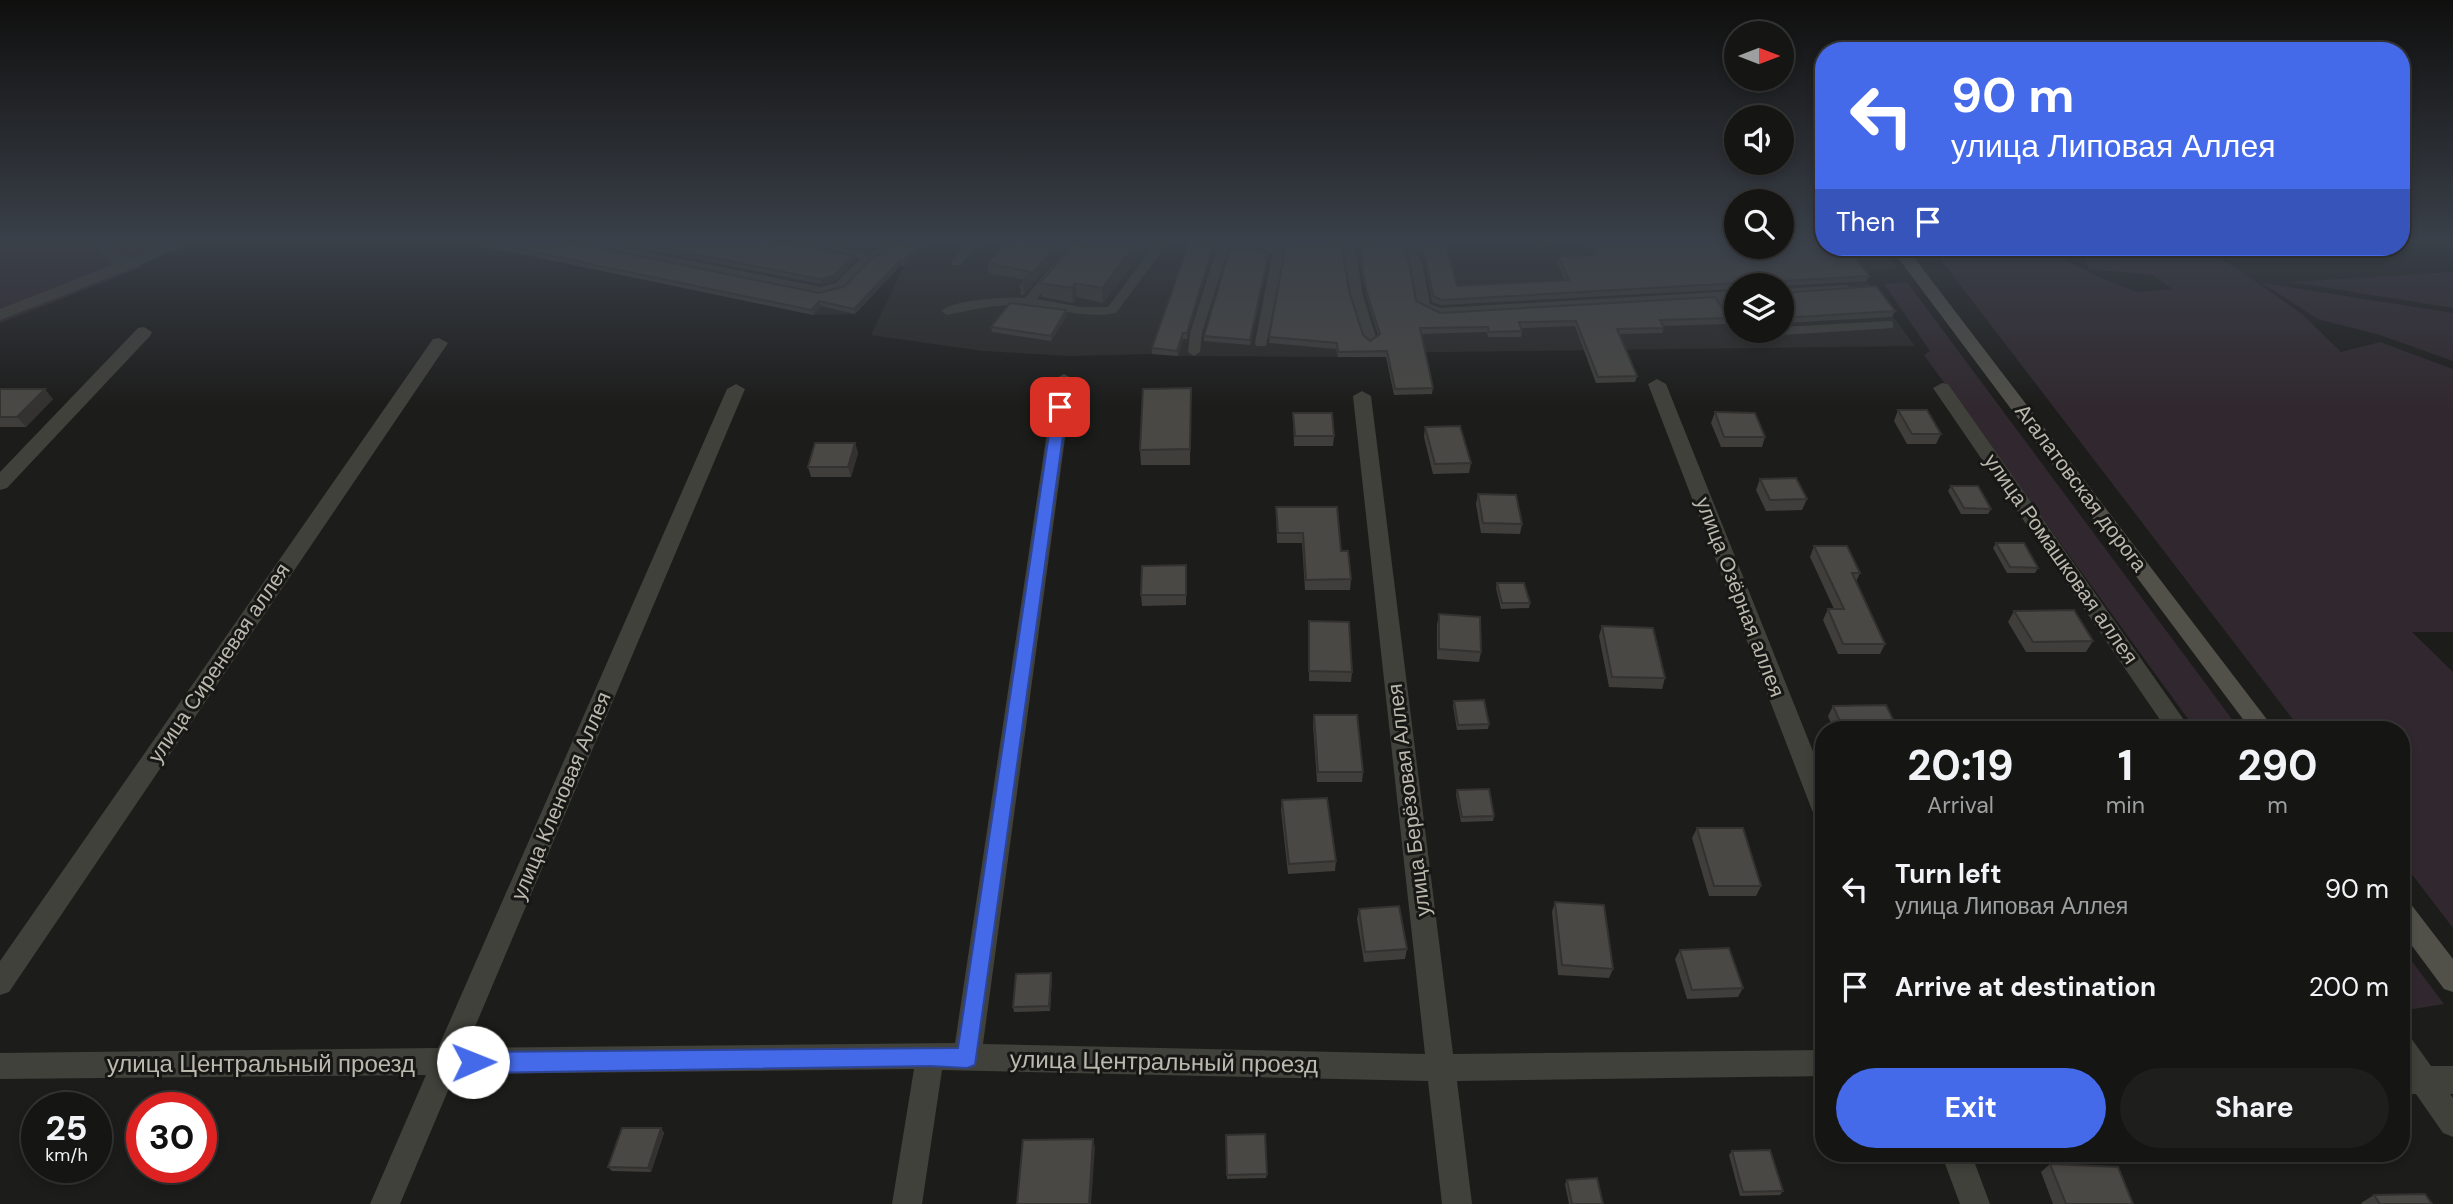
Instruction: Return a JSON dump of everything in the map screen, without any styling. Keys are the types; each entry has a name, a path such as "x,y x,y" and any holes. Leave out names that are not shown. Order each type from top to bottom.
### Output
{"main road":[{"name":"Агалатовская дорога","path":"1935,296 2257,721"},
{"path":"2410,923 2453,980"}],"street":[{"path":"0,315 48,296"},
{"path":"0,484 144,332"},
{"name":"улица Сиреневая аллея","path":"0,983 439,343"},
{"path":"967,1058 1064,379"},
{"name":"улица Озёрная аллея","path":"1657,384 1815,787"},
{"name":"улица Ромашковая аллея","path":"1942,388 2174,721"},
{"name":"улица Кленовая Аллея","path":"386,1204 736,389"},
{"name":"улица Берёзовая Аллея","path":"1362,396 1457,1204"},
{"path":"907,1204 930,1056"},
{"name":"улица Центральный проезд","path":"0,1066 930,1056 1440,1068 1815,1063"},
{"path":"2410,1059 2453,1123"},
{"path":"1959,1162 1975,1204"}],"lane":[{"path":"1028,302 1033,296"},
{"path":"947,312 991,302 1028,302 1092,313 1112,310 1122,296"},
{"path":"1194,352 1205,296"},
{"path":"1261,343 1270,296"},
{"path":"1357,296 1371,340"},
{"path":"1422,296 1424,306 1440,312 1716,296"},
{"path":"1719,296 1724,304"},
{"path":"1794,330 1889,325"}],"shaded area":[{"path":"0,296 68,296 0,323"},
{"path":"723,296 871,296 855,314 813,315"},
{"path":"890,296 1724,296 1724,343 1794,343 1794,296 1878,296 1915,346 1370,353 1371,357 1152,354 1070,356 982,351 871,335"},
{"path":"1892,296 1918,296 2233,721 2189,721 1924,355 1930,351"},
{"path":"1969,296 2276,296 2302,314 2341,352 2380,342 2453,369 2453,632 2412,632 2453,672 2453,928 2410,872 2410,721 2294,721"},
{"path":"2283,296 2346,296 2453,313 2453,361 2380,335 2318,319"},
{"path":"2379,296 2453,296 2453,308"},
{"path":"2410,959 2444,1004 2410,1010"}],"building":[{"path":"745,296 866,296 854,309 819,301 811,310"},
{"path":"1170,296 1198,296 1187,333 1183,333 1177,351 1152,348"},
{"path":"1216,296 1259,296 1250,340 1204,336"},
{"path":"1277,296 1351,296 1363,335 1370,341 1380,334 1368,296 1415,296 1416,301 1440,313 1715,297 1724,310 1724,318 1660,320 1664,328 1617,329 1637,376 1598,377 1576,321 1519,322 1522,331 1489,332 1488,327 1420,328 1433,388 1395,389 1387,351 1338,352 1337,343 1269,337"},
{"path":"1433,296 1508,296 1442,300"},
{"path":"1794,296 1884,296 1895,311 1794,317"},
{"path":"1010,303 1066,310 1051,336 991,327"},
{"path":"1191,388 1190,449 1140,450 1143,389"},
{"path":"0,389 45,389 17,417 0,417"},
{"path":"1898,410 1927,410 1941,434 1912,434"},
{"path":"1715,412 1755,413 1765,437 1724,437"},
{"path":"1293,413 1332,413 1334,436 1295,436"},
{"path":"1460,426 1471,463 1435,464 1425,427"},
{"path":"815,443 855,443 848,467 808,467"},
{"path":"1796,478 1807,499 1770,500 1760,479"},
{"path":"1951,486 1978,486 1991,509 1964,508"},
{"path":"1478,494 1516,495 1522,524 1483,523"},
{"path":"1276,507 1337,507 1341,551 1348,551 1351,579 1306,580 1303,533 1278,533"},
{"path":"1996,543 2024,543 2038,568 2010,567"},
{"path":"1814,546 1847,546 1860,573 1852,573 1885,644 1843,644 1828,609 1844,609"},
{"path":"1186,565 1186,595 1141,595 1142,566"},
{"path":"1497,583 1524,583 1530,603 1502,603"},
{"path":"2074,610 2093,641 2033,642 2014,611"},
{"path":"1439,614 1480,617 1481,652 1439,649"},
{"path":"1309,621 1349,622 1352,672 1309,671"},
{"path":"1602,626 1653,628 1665,678 1612,677"},
{"path":"1484,700 1489,724 1458,725 1454,701"},
{"path":"1886,705 1894,721 1840,721 1833,706"},
{"path":"1314,715 1357,715 1363,772 1318,772"},
{"path":"1489,789 1494,816 1462,817 1457,790"},
{"path":"1327,798 1336,861 1289,864 1282,800"},
{"path":"1697,828 1743,828 1761,886 1714,886"},
{"path":"1555,902 1604,905 1613,969 1562,965"},
{"path":"1399,906 1407,949 1365,952 1359,909"},
{"path":"1729,948 1743,988 1692,990 1680,950"},
{"path":"1051,973 1049,1006 1013,1007 1016,974"},
{"path":"622,1128 661,1128 648,1168 608,1167"},
{"path":"1265,1134 1267,1174 1227,1175 1226,1135"},
{"path":"1093,1139 1089,1204 1017,1204 1023,1140"},
{"path":"1770,1150 1783,1191 1743,1192 1732,1151"},
{"path":"2050,1164 2118,1167 2133,1204 2066,1204"},
{"path":"1597,1178 1603,1204 1572,1204 1567,1180"},
{"path":"2425,1194 2432,1204 2380,1204 2374,1195"}],"route":[{"path":"473,1062 930,1056 967,1058 1060,407"}]}
